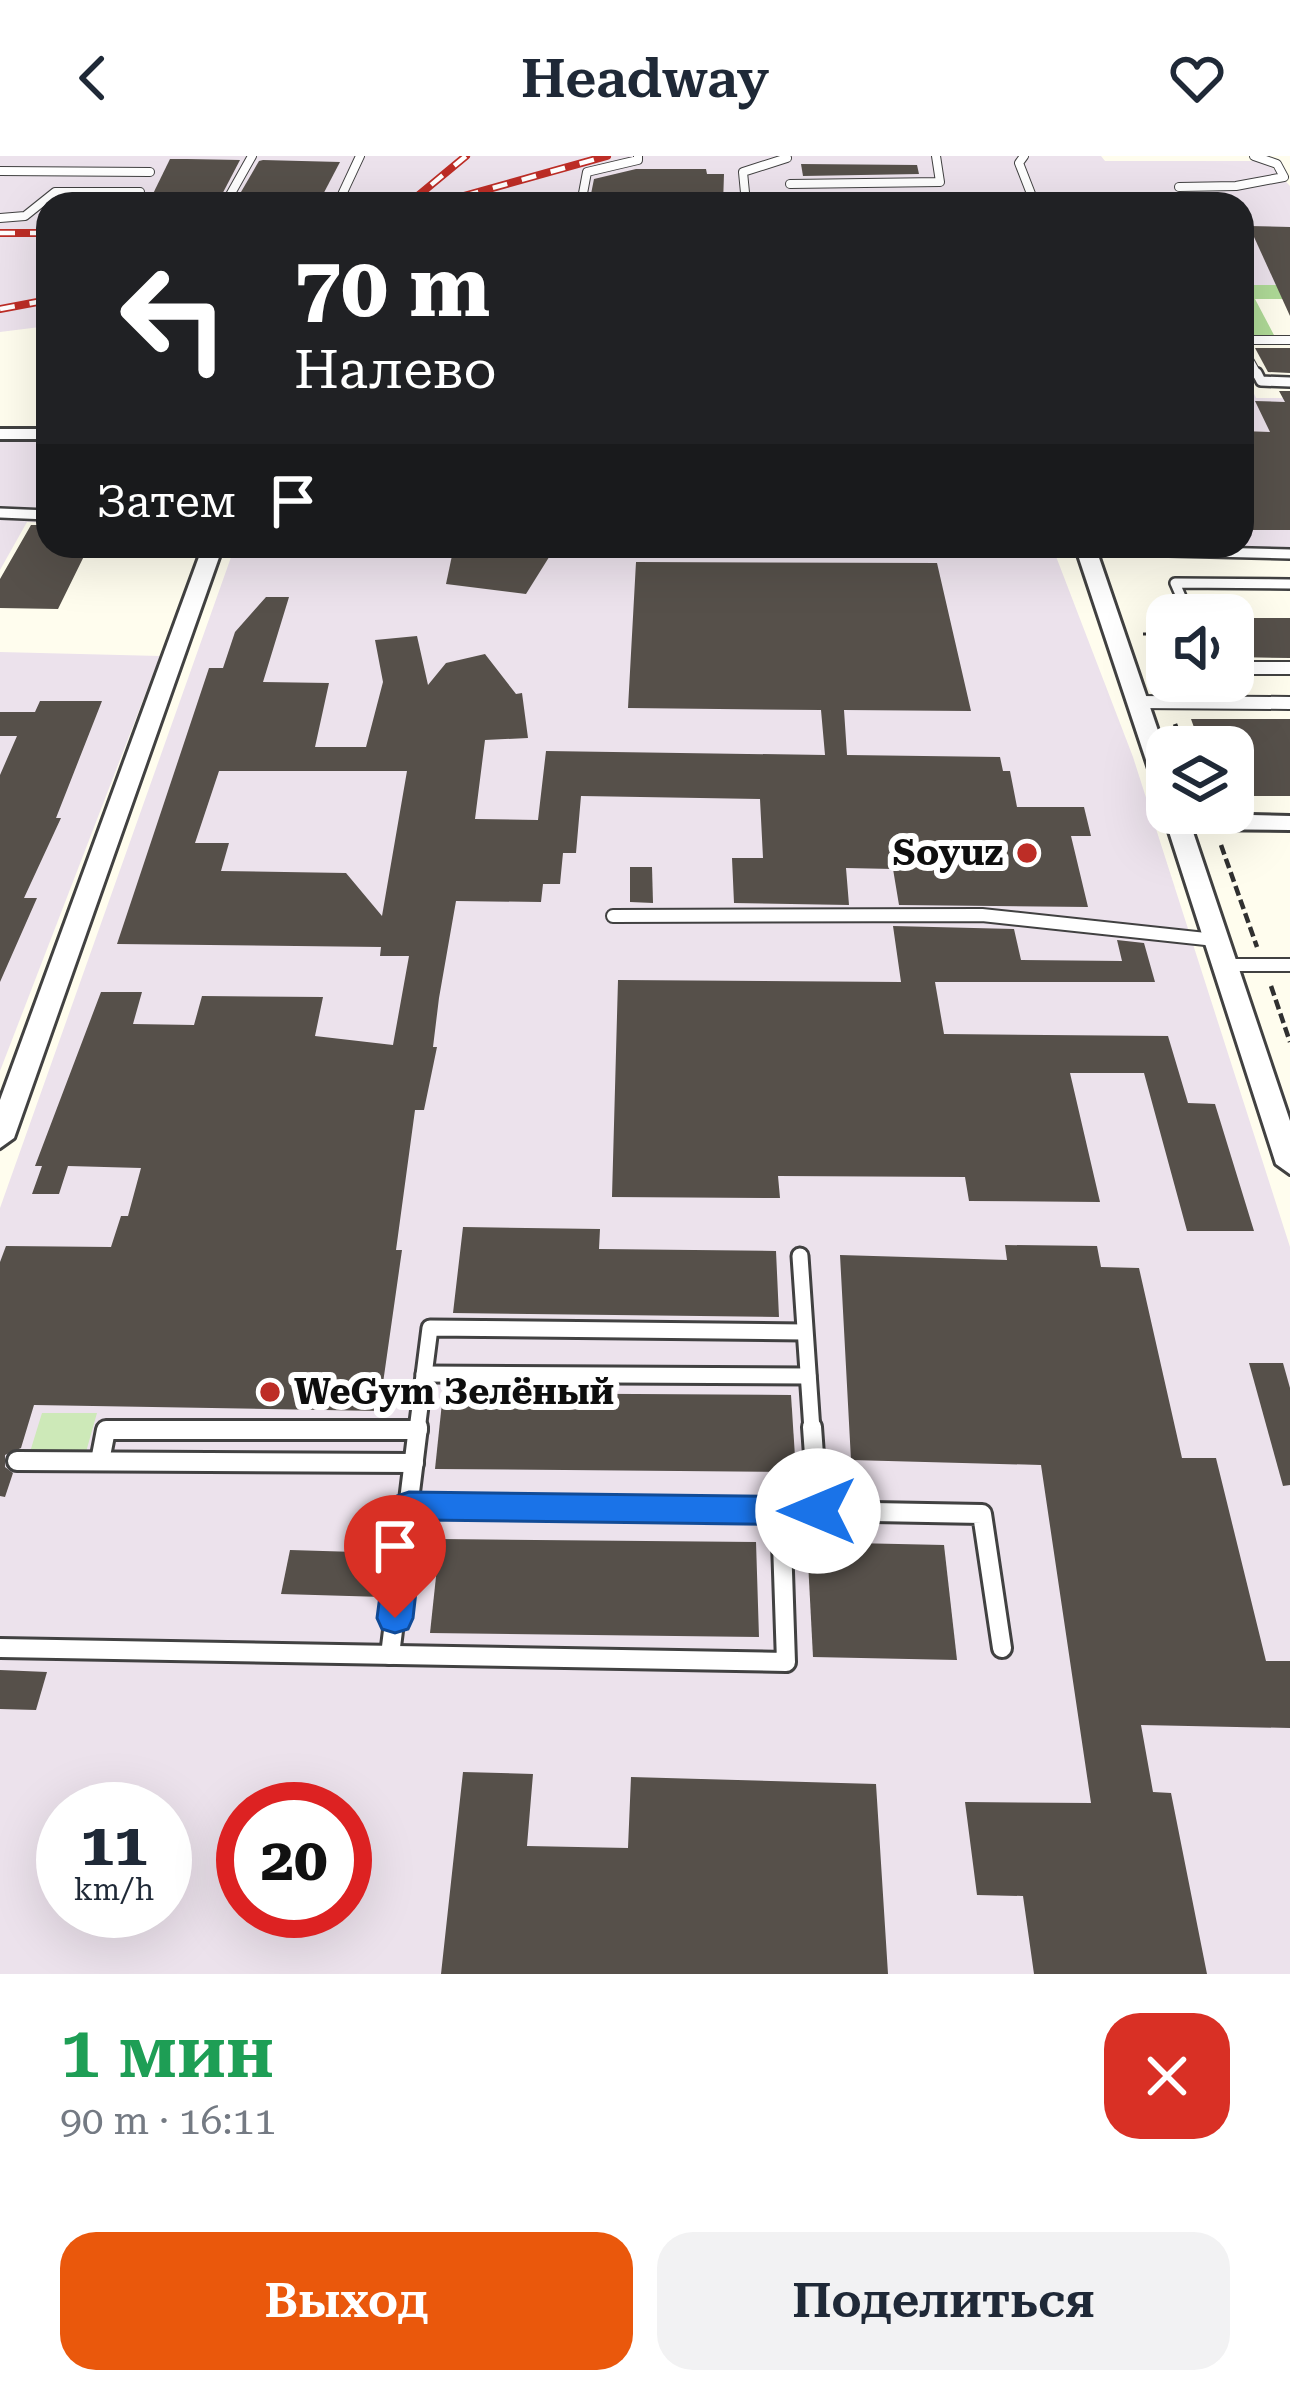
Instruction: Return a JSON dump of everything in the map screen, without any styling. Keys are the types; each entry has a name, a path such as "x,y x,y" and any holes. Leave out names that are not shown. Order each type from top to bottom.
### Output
{"street":[{"path":"0,434 36,434"},
{"path":"0,1138 209,558"},
{"path":"1089,558 1146,728"},
{"path":"1254,821 1290,823"},
{"path":"1181,834 1219,953 1281,1111 1290,1164"}],"lane":[{"path":"232,192 251,156"},
{"path":"343,192 360,156"},
{"path":"582,192 586,172 638,160 638,156"},
{"path":"790,184 940,182 936,156"},
{"path":"1024,156 1019,163 1029,192"},
{"path":"1179,187 1236,186 1284,177 1277,164 1253,156"},
{"path":"744,192 743,172 787,157 790,192"},
{"path":"0,171 150,172"},
{"path":"55,192 140,192"},
{"path":"0,218 25,216 36,207"},
{"path":"1254,342 1290,340"},
{"path":"1254,367 1261,381 1290,386"},
{"path":"1254,390 1290,386"},
{"path":"0,513 36,514"},
{"path":"1254,553 1290,554"},
{"path":"1180,594 1175,583 1290,584"},
{"path":"1254,668 1290,668"},
{"path":"1137,702 1290,703"},
{"path":"613,916 982,916 1219,953 1264,965 1290,965"},
{"path":"800,1256 818,1511"},
{"path":"390,1655 430,1328 804,1332"},
{"path":"424,1374 808,1376"},
{"path":"100,1461 106,1430 418,1430"},
{"path":"16,1461 414,1463"},
{"path":"409,1506 982,1514 1002,1648"},
{"path":"0,1648 786,1662 781,1512"}],"path":[{"path":"1137,634 1146,634"},
{"path":"1217,834 1290,1042"}],"shaded area":[{"path":"0,156 1101,156 1105,161 1266,161 1290,186 1290,285 1254,285 1254,192 36,192 36,328 0,332"},
{"path":"1254,394 1256,398 1290,398 1290,558 1254,558"},
{"path":"0,440 36,440 36,522 27,522 0,570"},
{"path":"231,558 1057,558 1133,757 1146,798 1146,834 1158,834 1290,1247 1290,1974 0,1974 0,1208"},
{"path":"0,652 160,656 0,1071"}],"green space":[{"path":"1254,285 1290,285 1290,299 1255,299 1275,337 1254,336"},
{"path":"42,1413 97,1413 86,1452 30,1452"}],"building":[{"path":"170,159 240,160 223,192 154,192"},
{"path":"259,161 340,162 324,192 241,192"},
{"path":"801,164 917,165 919,174 803,176"},
{"path":"636,169 706,169 707,174 724,174 723,192 591,192 594,179"},
{"path":"1254,226 1290,227 1290,316 1254,237"},
{"path":"1255,348 1290,348 1290,373 1268,372"},
{"path":"1279,391 1290,391 1290,530 1254,530 1254,431 1270,432 1255,401 1285,402"},
{"path":"31,525 36,525 36,558 83,558 58,609 0,608 0,579"},
{"path":"451,558 548,558 526,594 446,584"},
{"path":"636,562 937,563 971,711 844,710 847,755 1000,757 1003,771 1010,771 1017,807 1084,807 1091,836 1071,836 1088,907 899,905 893,869 846,868 849,905 734,903 732,858 763,858 760,799 581,796 576,853 563,853 560,884 543,884 541,902 456,901 439,998 433,1047 437,1047 424,1110 415,1110 396,1250 402,1250 379,1411 34,1405 21,1448 5,1455 5,1467 13,1473 5,1497 0,1496 0,1262 6,1246 111,1247 121,1216 128,1216 141,1168 68,1166 59,1194 32,1194 42,1166 35,1166 101,992 142,992 133,1024 194,1025 202,996 323,997 315,1036 393,1045 409,956 380,956 381,947 117,944 209,668 223,668 235,632 266,597 289,597 263,682 329,683 315,747 366,747 383,682 375,640 417,636 428,685 446,663 485,654 516,694 522,693 528,738 485,740 475,819 538,820 546,751 825,755 821,710 628,708","holes":["219,771 407,771 382,916 346,873 221,871 229,843 195,843"]},
{"path":"1254,618 1290,618 1290,658 1254,657"},
{"path":"40,701 102,701 56,818 61,818 24,898 37,898 0,982 0,775 17,736 0,736 0,712 35,712"},
{"path":"1191,719 1290,719 1290,796 1254,796 1254,726 1194,726"},
{"path":"630,867 652,867 653,903 630,902"},
{"path":"893,926 1014,929 1021,960 1122,961 1117,940 1144,943 1155,982 935,982 944,1034 1168,1036 1188,1103 1215,1104 1254,1231 1187,1231 1144,1073 1070,1073 1100,1202 969,1201 965,1177 778,1176 780,1198 612,1197 618,980 901,982"},
{"path":"463,1227 600,1229 599,1249 776,1251 779,1317 453,1313"},
{"path":"1005,1245 1097,1246 1101,1267 1139,1268 1182,1458 1216,1458 1266,1661 1290,1661 1290,1728 1141,1725 1153,1792 1171,1793 1207,1974 1034,1974 1023,1896 977,1895 965,1802 1091,1803 1041,1465 851,1460 840,1255 1007,1260"},
{"path":"1249,1363 1283,1363 1290,1388 1290,1485 1283,1486"},
{"path":"443,1393 791,1395 796,1472 435,1469"},
{"path":"440,1539 756,1542 759,1637 430,1633"},
{"path":"807,1542 944,1545 957,1660 813,1657"},
{"path":"290,1550 389,1553 383,1597 281,1594"},
{"path":"0,1670 47,1672 36,1710 0,1709"},
{"path":"463,1772 533,1774 527,1846 628,1848 631,1777 876,1784 888,1974 441,1974"}],"railway":[{"path":"422,192 466,156"},
{"path":"478,192 607,156"},
{"path":"0,233 36,233"},
{"path":"0,309 36,302"}],"place":[{"name":"Soyuz","path":"1027,853"},
{"name":"WeGym Зелёный","path":"270,1392"}],"route":[{"path":"395,1618 409,1506 818,1511"}]}
